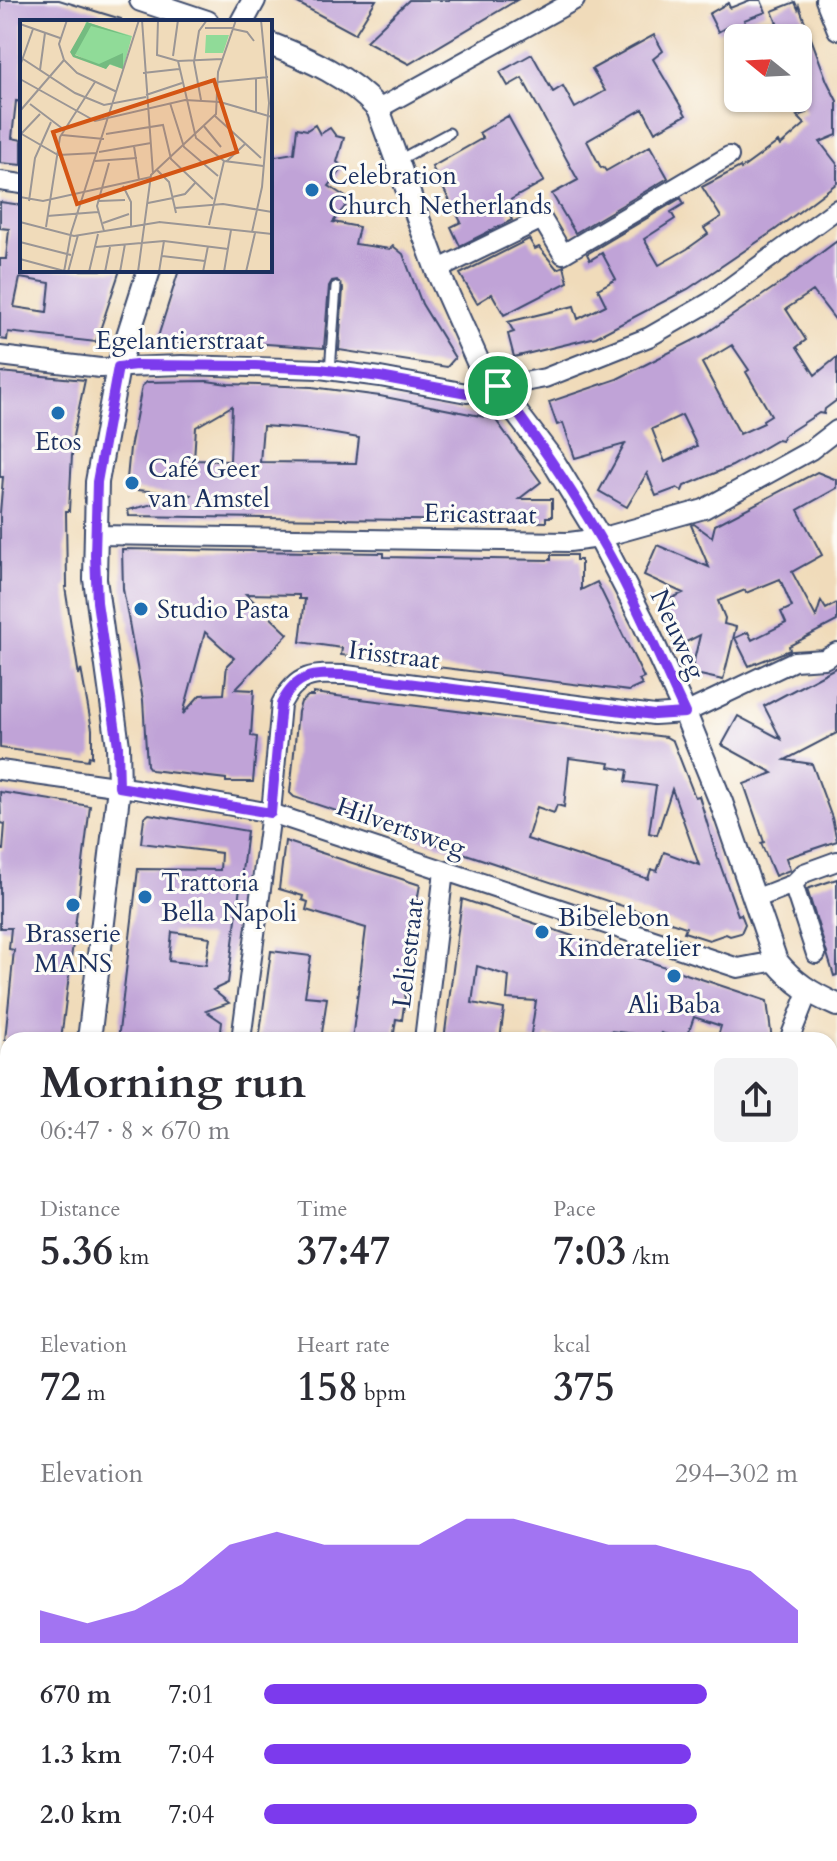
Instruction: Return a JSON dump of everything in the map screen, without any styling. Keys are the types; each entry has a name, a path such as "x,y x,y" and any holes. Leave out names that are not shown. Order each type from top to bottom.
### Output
{"street":[{"path":"141,0 201,20"},
{"path":"243,20 254,0"},
{"path":"378,109 575,0"},
{"path":"825,0 837,30"},
{"name":"Neuweg","path":"272,45 343,79 365,94 378,109 437,270 478,362 553,461 600,538 643,621 685,713 721,802 776,961 790,978 808,992"},
{"path":"437,270 542,219 563,254 729,156"},
{"path":"0,181 20,184"},
{"name":"Egelantierstraat","path":"0,356 100,368 255,366 330,371 467,393 545,378 649,337 710,302 837,209"},
{"path":"90,1032 119,787 117,732 97,602 95,535 100,458 118,367 148,272"},
{"name":"Ericastraat","path":"95,535 569,542 600,538 704,509 811,450 837,430"},
{"name":"Irisstraat","path":"242,1032 271,813 281,704 297,682 318,674 346,675 654,715 685,713 794,661 824,659 837,652"},
{"name":"Hilvertsweg","path":"0,770 271,813 738,968 776,961"},
{"path":"755,899 793,884 804,873 837,861"},
{"name":"Leliestraat","path":"425,1032 444,871"},
{"path":"793,884 816,954"},
{"path":"792,1032 808,992 837,1005"}],"lane":[{"path":"397,161 449,133"},
{"path":"330,371 336,287"}],"building":[{"path":"0,0 59,0 121,19 20,20 20,102 16,101 12,138 20,140 20,165 0,163"},
{"path":"292,0 376,0 355,34"},
{"path":"409,0 517,0 409,64 366,41"},
{"path":"750,0 761,0 766,12 744,20 746,24 724,24 724,29 718,32 709,14 728,3 730,8"},
{"path":"795,2 806,24 777,24 772,11"},
{"path":"654,35 663,51 653,59 686,115 655,132 643,109 587,141 601,168 606,171 650,146 668,178 575,233 552,194 578,180 522,78 508,86 500,72 532,54 553,92 563,86 575,108 605,91 592,69"},
{"path":"812,41 837,101 837,135 820,142 837,164 837,183 688,289 596,337 514,357 508,334 514,332 508,322 574,306 578,319 606,305 598,289 616,279 602,253 590,260 587,254 681,198 684,204 671,212 675,219 644,239 659,265 687,249 708,234 704,228 721,217 702,187 741,169 778,142 780,146 805,124 797,116 812,112"},
{"path":"508,116 544,181 505,203 512,220 460,246 451,227 461,222 432,167 483,138 479,133"},
{"path":"315,125 320,134 330,128 336,136 344,138 337,162 344,167 329,186 350,200 333,222 359,227 355,244 390,249 393,246 403,254 422,304 455,358 447,367 339,350 343,288 337,280 329,286 324,348 223,341 161,344 157,340 178,272 272,272 272,157 294,153 297,128 307,130"},
{"path":"0,202 20,205 20,272 119,272 96,342 8,332 7,340 0,339 0,259 6,259 9,229 0,228","holes":["20,278 50,283 47,312 14,307"]},
{"path":"529,239 535,249 539,247 557,269 564,266 568,282 504,315 492,294 477,303 460,274"},
{"path":"837,241 837,322 813,291 786,309 806,340 797,347 815,375 837,357 837,400 825,409 824,414 819,413 783,436 782,441 777,440 732,466 684,486 682,491 677,488 656,496 647,473 627,507 599,491 625,444 575,458 563,423 557,425 549,402 617,379 702,336","holes":["732,345 749,370 746,372 771,415 763,420 764,423 740,434 702,363","682,415 697,446 665,462 652,429"]},
{"path":"0,372 85,380 73,436 69,511 66,511 65,587 79,676 81,669 92,729 92,757 89,756 88,760 0,748 0,513 3,477 0,477"},
{"path":"207,381 312,387 380,396 495,419 541,482 519,499 552,499 552,517 546,517 546,522 129,516 128,510 192,495 126,489 142,386 147,382","holes":["232,406 230,461 194,460 196,427","263,426 359,438 356,463 260,462"]},
{"path":"817,472 837,480 837,488 798,510 822,555 792,572 816,617 821,601 826,609 837,603 837,621 789,646 790,650 749,666 735,638 748,632 752,640 786,623 781,612 792,607 780,579 746,593 745,590 718,601 725,618 724,624 736,627 723,680 691,673 700,635 674,648 675,634 666,623 659,604 683,593 644,575 657,545 709,567 691,525 712,537 715,525"},
{"path":"122,549 384,553 384,557 551,560 551,555 576,555 576,560 581,560 581,590 597,582 644,678 639,680 642,685 629,691 341,655 342,648 300,642 305,599 299,599 299,595 246,594 288,634 235,689 254,690 251,736 257,737 253,782 226,782 226,779 151,770 147,765 143,700 123,589","holes":["205,632 234,658 227,665 224,694 200,695 183,714"]},
{"path":"837,667 837,733 785,760 812,764 837,841 786,858 790,870 775,876 761,843 764,842 744,784 773,773 722,745 738,716 781,739 764,706"},
{"path":"313,693 666,737 673,741 695,797 699,796 738,915 741,914 745,924 741,933 709,940 684,932 686,927 294,797 290,793 298,712 301,702","holes":["569,758 610,763 609,767 628,770 626,782 656,786 649,833 657,835 672,789 699,865 664,852 657,871 651,869 648,879 527,839 537,807 554,813 557,805 564,807"]},
{"path":"0,792 90,806 62,1032 6,1032 14,950 9,949 11,928 0,928 0,850 3,850 5,824 1,823"},
{"path":"149,814 247,831 228,983 213,990 229,1003 206,1011 222,1022 221,1032 119,1032 138,869 220,870 221,853 141,843 144,818","holes":["172,932 210,937 206,965 169,961"]},
{"path":"285,841 420,885 409,944 412,945 402,1020 396,1019 394,1032 353,1032 366,928 306,910 308,902 302,900 303,896 279,889"},
{"path":"837,879 837,975 834,976 807,889"},
{"path":"462,899 767,1001 771,1032 719,1032 721,1026 694,1017 689,1032 531,1032 536,1001 507,999 509,976 477,966 472,1003 504,1009 501,1032 445,1032"},
{"path":"271,951 311,956 305,996 327,998 322,1032 260,1032"}],"place":[{"name":"Celebration Church Netherlands","path":"312,190"},
{"name":"Etos","path":"58,413"},
{"name":"Café Geer van Amstel","path":"132,483"},
{"name":"Studio Pasta","path":"141,609"},
{"name":"Trattoria Bella Napoli","path":"145,897"},
{"name":"Brasserie MANS","path":"73,905"},
{"name":"Bibelebon Kinderatelier","path":"542,932"},
{"name":"Ali Baba","path":"674,976"}],"route":[{"path":"182,365 320,369 467,393 498,386 553,461 600,538 643,621 685,713 654,715 318,674 297,682 281,704 271,813 119,787 110,676 95,579 97,482 118,367 182,365"}]}
